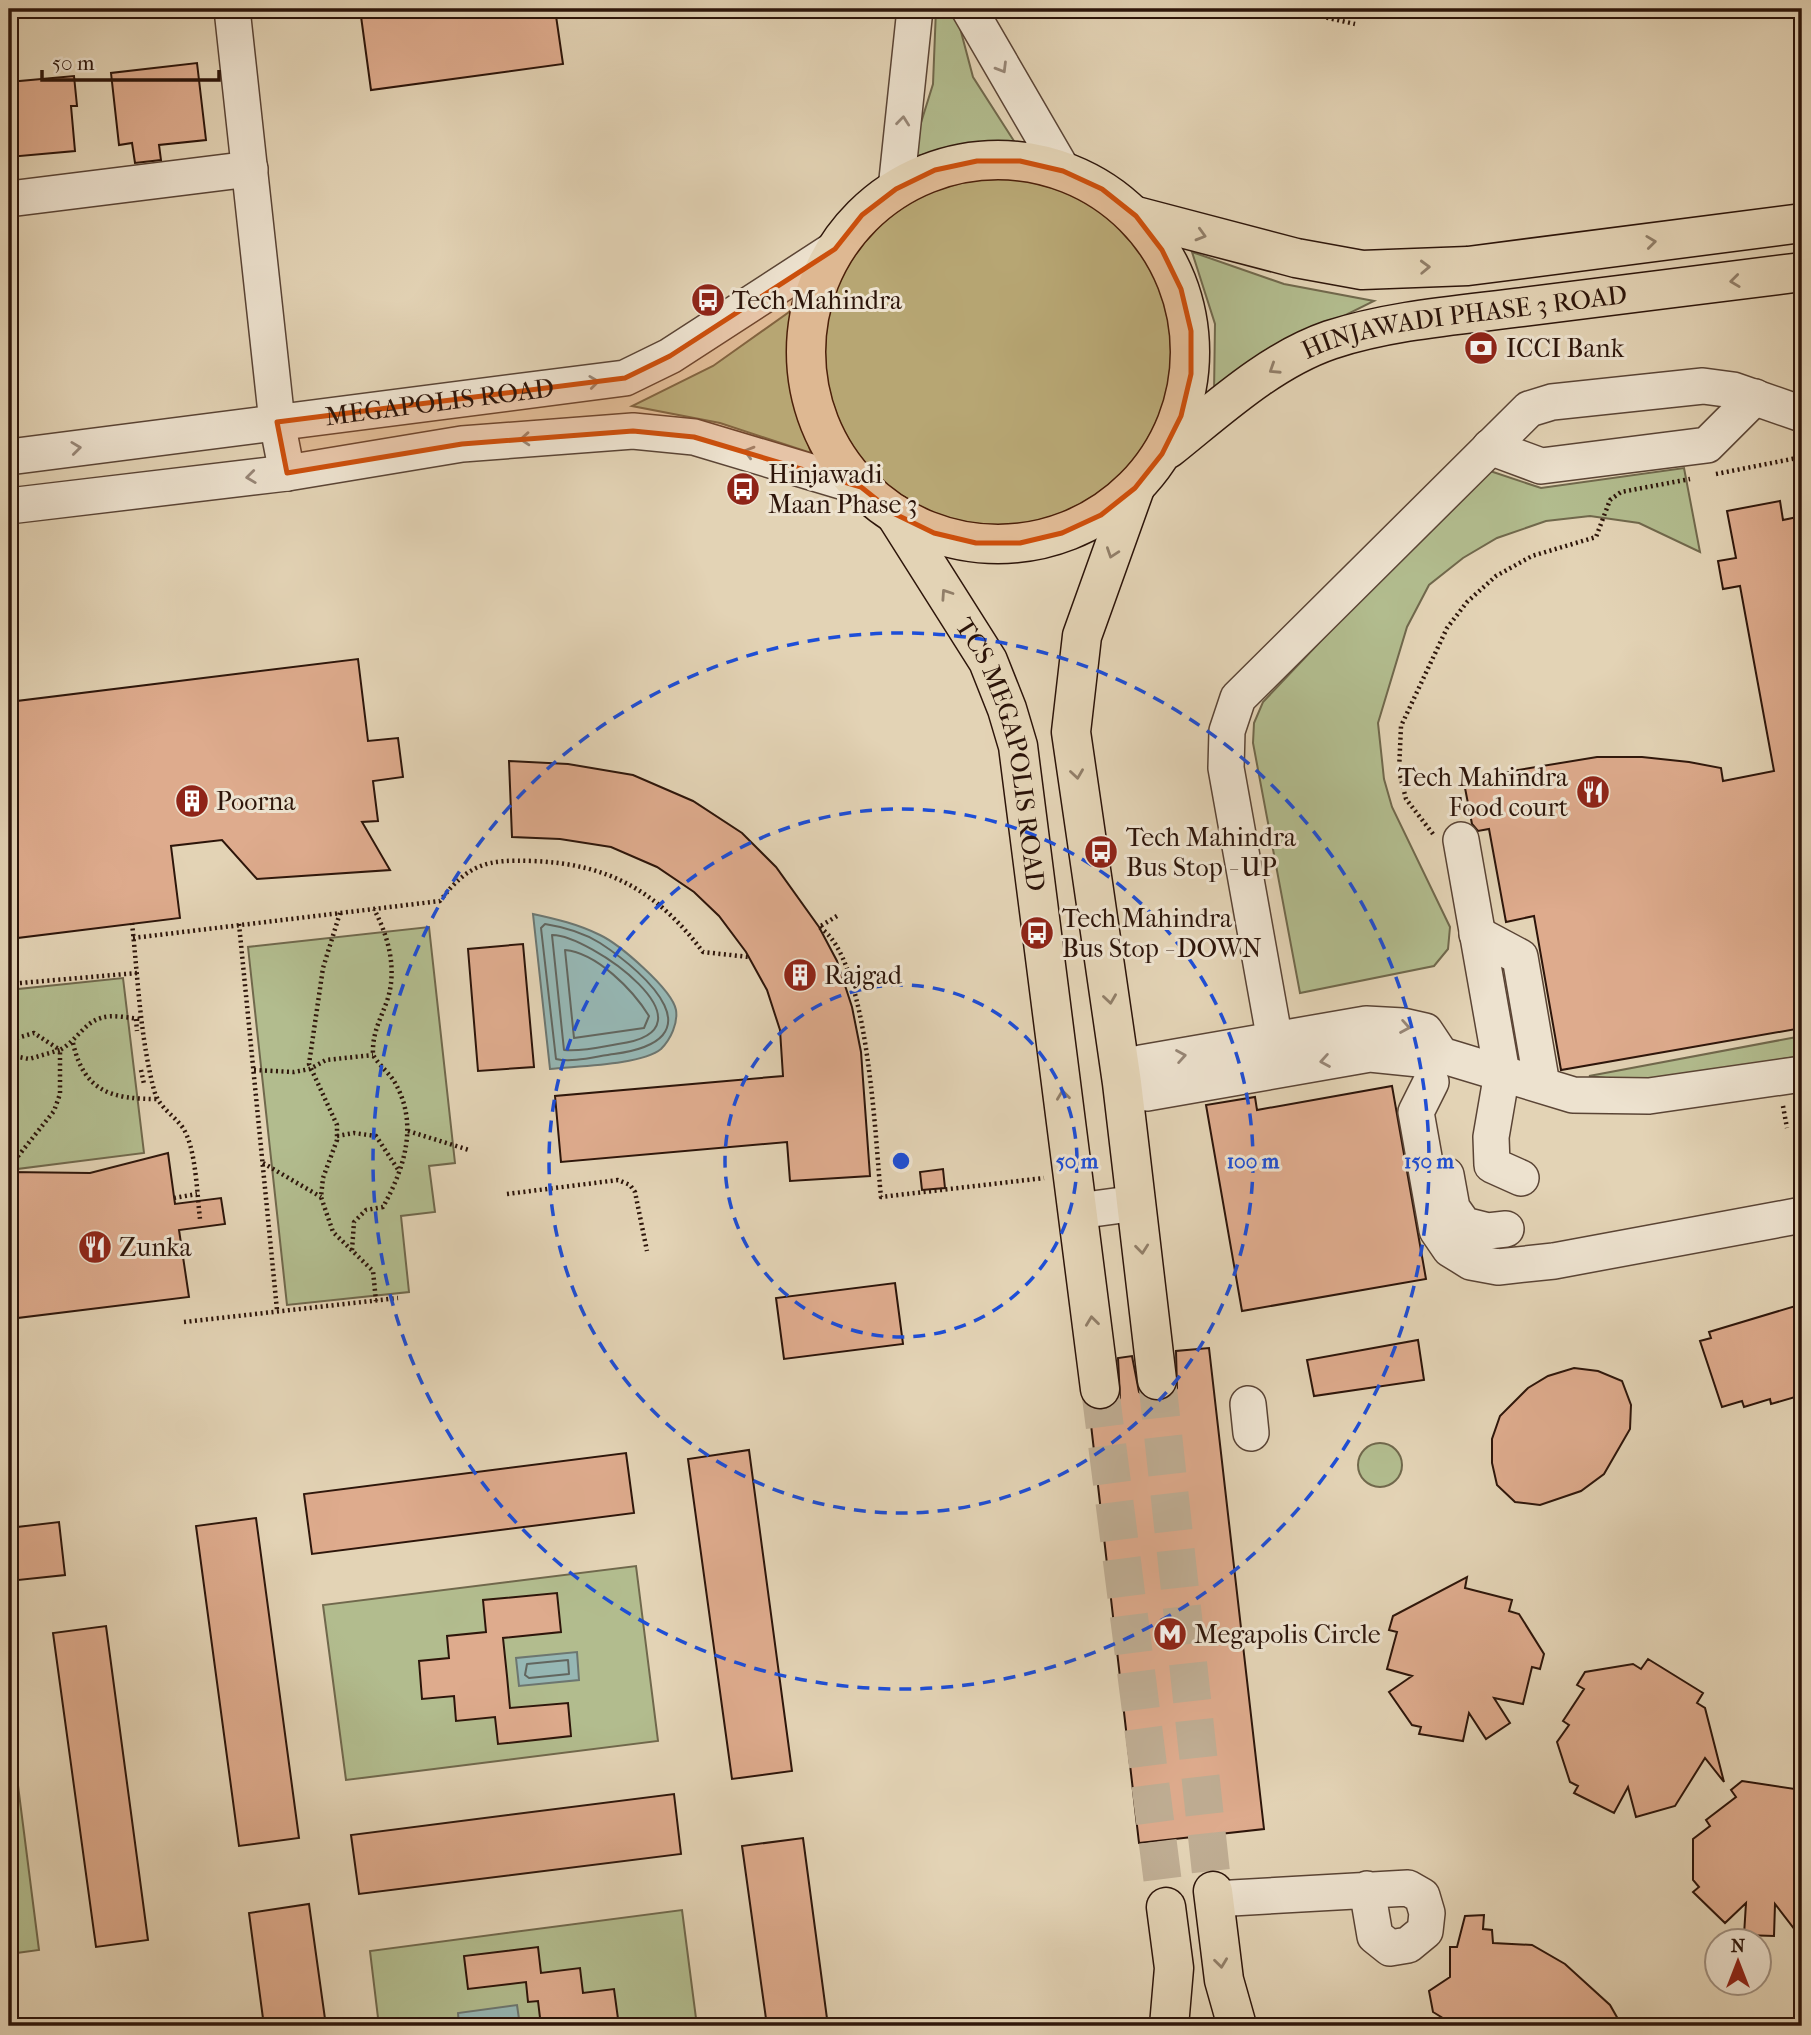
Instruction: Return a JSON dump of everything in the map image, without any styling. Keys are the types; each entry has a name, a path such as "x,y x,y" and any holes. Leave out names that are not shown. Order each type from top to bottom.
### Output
{"main road":[{"path":"977,161 1020,161 1063,171 1102,189 1136,216 1162,250 1181,289 1191,331 1191,374 1183,405 1162,454 1135,488 1101,515 1062,533 1020,543 976,543 945,536 895,514 861,487 834,453 816,415 806,373 806,330 813,298 835,249 862,215 896,189 935,170 977,161"},
{"name":"HINJAWADI PHASE 3 ROAD","path":"1136,216 1296,258 1362,270 1468,266 1802,223"},
{"name":"HINJAWADI PHASE 3 ROAD","path":"1162,454 1228,400 1279,365 1329,340 1375,329 1478,312 1802,272"},
{"path":"1135,488 1082,636 1071,732 1122,1083 1157,1380"},
{"name":"TCS MEGAPOLIS ROAD","path":"895,514 988,661 1014,734 1100,1389"},
{"path":"1213,1895 1224,1980 1237,2026"},
{"path":"1166,1907 1174,1968 1169,2026"}],"street":[{"path":"232,9 277,422 287,473"},
{"path":"896,189 915,9"},
{"path":"969,9 1063,171"},
{"path":"9,199 250,169"},
{"name":"MEGAPOLIS ROAD","path":"9,457 625,378 670,356 835,249"},
{"path":"1277,1054 1226,768 1227,731 1238,698 1529,409 1552,402 1703,386 1733,390 1802,414"},
{"path":"1490,447 1541,466 1707,445 1755,397"},
{"name":"MEGAPOLIS ROAD","path":"9,506 287,473 463,444 633,431 694,437 861,487"},
{"path":"1461,840 1502,1073 1491,1137 1492,1165 1521,1178"},
{"path":"1477,934 1520,957 1542,1085"},
{"path":"1122,1083 1141,1063 1277,1054 1366,1024 1403,1026 1425,1031 1436,1069 1452,1208 1464,1225 1488,1231 1506,1229"},
{"path":"1436,1069 1502,1073 1573,1095 1649,1096 1802,1074"},
{"path":"1436,1069 1416,1112 1437,1230 1450,1249 1471,1262 1498,1267 1554,1261 1802,1215"},
{"path":"1076,1193 1137,1203"},
{"path":"1213,1895 1367,1889"}],"path":[{"path":"1289,9 1355,24"},
{"path":"1712,475 1802,457"},
{"path":"1461,840 1434,835 1421,821 1406,799 1399,772 1401,726 1447,628 1467,602 1496,576 1532,556 1596,537 1610,500 1621,492 1699,477"},
{"path":"133,937 440,901 456,879 476,865 511,860 565,862 614,876 638,889 680,922 703,951 749,957"},
{"path":"352,1250 354,1222 366,1210 383,1207 406,1152 408,1131 404,1101 392,1079 373,1055 376,1025 392,984 390,948 374,909"},
{"path":"340,913 323,968 310,1069 337,1125 337,1136 323,1178 321,1197 333,1232 373,1271 376,1301"},
{"path":"837,916 819,927 829,933 840,955 857,1003 868,1055 881,1197 1076,1193"},
{"path":"132,923 139,1019 157,1099 183,1128 189,1141 200,1219"},
{"path":"239,924 277,1310"},
{"path":"9,984 137,973"},
{"path":"9,1055 30,1061 73,1043 86,1028 100,1018 139,1019"},
{"path":"137,1031 139,1019"},
{"path":"9,1046 17,1038 34,1033 60,1050"},
{"path":"73,1043 84,1075 97,1086 118,1098 157,1099"},
{"path":"9,1162 15,1160 54,1111 60,1094 60,1050"},
{"path":"254,1070 295,1072 310,1069 326,1060 373,1055"},
{"path":"141,1070 144,1084"},
{"path":"408,1131 469,1150"},
{"path":"337,1136 354,1133 376,1136 399,1171"},
{"path":"262,1163 321,1197"},
{"path":"508,1194 618,1180 630,1185 635,1192 647,1251"},
{"path":"174,1198 197,1194"},
{"path":"184,1322 398,1298"}],"highlighted area":[{"path":"977,161 1020,161 1063,171 1102,189 1136,216 1162,250 1181,289 1191,331 1191,374 1181,416 1162,454 1135,488 1101,515 1062,533 1020,543 976,543 934,533 895,514 861,487 694,437 633,431 462,444 287,473 277,422 625,378 670,356 835,249 862,215 896,189 935,170"}],"green space":[{"path":"936,9 955,9 973,77 1014,141 963,144 910,158 933,84"},
{"path":"998,179 1032,183 1064,193 1094,208 1120,230 1142,256 1157,286 1167,318 1171,352 1167,386 1157,418 1142,448 1120,474 1094,496 1064,511 1032,521 998,525 964,521 932,511 902,496 876,474 854,448 839,418 829,386 825,352 829,318 839,286 854,256 876,230 902,208 932,193 964,183"},
{"path":"1192,252 1284,284 1374,301 1293,341 1214,394 1215,324"},
{"path":"792,310 790,386 811,453 720,423 632,406 713,366"},
{"path":"1684,468 1700,552 1639,523 1590,516 1546,521 1497,538 1463,558 1429,585 1407,627 1378,723 1384,779 1392,807 1450,927 1448,949 1434,966 1300,993 1253,743 1254,723 1263,702 1484,469 1541,488"},
{"path":"429,927 455,1163 429,1166 435,1212 401,1216 409,1292 287,1305 248,947"},
{"path":"123,978 144,1153 9,1170 9,990"},
{"path":"1802,1036 1801,1056 1641,1082 1589,1076"},
{"path":"1380,1443 1395,1450 1402,1465 1395,1480 1380,1487 1365,1480 1358,1465 1365,1450"},
{"path":"636,1566 658,1741 346,1780 323,1605"},
{"path":"9,1715 39,1950 9,1954"},
{"path":"682,1910 697,2026 379,2026 370,1951"}],"water":[{"path":"533,914 600,935 631,957 655,979 676,1010 673,1031 661,1049 624,1062 550,1069"},
{"path":"577,1652 579,1680 519,1686 516,1658"},
{"path":"517,2005 520,2026 459,2026 458,2013"}],"building":[{"path":"360,9 555,9 563,64 371,90"},
{"path":"197,63 206,140 159,145 161,160 135,163 132,143 119,145 111,73"},
{"path":"74,76 77,106 71,106 75,151 9,157 9,82"},
{"path":"1780,501 1783,520 1802,516 1802,1028 1561,1070 1534,916 1506,922 1489,829 1478,831 1472,824 1465,788 1512,771 1597,757 1642,757 1721,768 1723,781 1774,771 1740,586 1723,589 1718,561 1736,558 1727,511"},
{"name":"Poorna","path":"358,659 368,741 398,738 403,777 373,781 378,821 362,822 390,870 257,879 222,840 171,846 180,918 9,939 9,702"},
{"name":"Rajgad","path":"509,761 568,764 633,775 693,801 742,833 776,867 819,927 837,961 852,1007 861,1052 870,1176 790,1181 787,1142 561,1162 555,1096 783,1076 780,1030 767,990 746,952 719,916 694,892 657,867 611,847 560,839 512,837"},
{"path":"523,944 534,1067 478,1071 468,949"},
{"path":"1392,1086 1426,1279 1242,1311 1206,1105 1255,1097 1257,1110"},
{"name":"Zunka","path":"168,1153 175,1204 221,1198 225,1224 179,1230 189,1297 9,1319 9,1172 90,1173"},
{"path":"943,1169 945,1188 922,1190 920,1172"},
{"path":"895,1283 903,1344 784,1359 776,1298"},
{"path":"1802,1304 1802,1395 1771,1404 1770,1399 1744,1407 1742,1401 1722,1407 1700,1341 1711,1338 1709,1332"},
{"path":"1418,1340 1424,1380 1314,1396 1307,1360"},
{"path":"1209,1348 1264,1829 1139,1843 1089,1407 1103,1411 1114,1406 1120,1398 1118,1358 1132,1356 1139,1392 1148,1400 1159,1402 1171,1397 1177,1388 1176,1351"},
{"path":"1574,1368 1598,1371 1622,1381 1631,1405 1630,1429 1604,1474 1581,1491 1540,1505 1515,1502 1497,1485 1492,1463 1492,1439 1500,1416 1528,1388 1548,1376"},
{"path":"749,1450 792,1771 732,1779 688,1459"},
{"path":"626,1453 634,1513 312,1554 304,1494"},
{"path":"256,1518 299,1838 239,1846 196,1526"},
{"path":"59,1522 65,1575 9,1581 9,1528"},
{"path":"1467,1577 1465,1588 1512,1600 1509,1611 1519,1614 1544,1654 1540,1669 1532,1667 1523,1704 1494,1698 1510,1723 1486,1739 1469,1713 1463,1741 1419,1734 1421,1727 1412,1725 1389,1692 1412,1676 1387,1669 1397,1632 1389,1630 1393,1616"},
{"path":"557,1593 561,1632 503,1638 510,1708 568,1703 571,1736 498,1744 495,1717 456,1721 454,1696 422,1699 419,1661 449,1658 447,1636 486,1632 483,1600"},
{"path":"106,1626 148,1940 96,1947 53,1633"},
{"path":"1648,1659 1703,1693 1697,1703 1705,1708 1724,1782 1705,1758 1675,1806 1636,1817 1628,1787 1614,1813 1574,1793 1578,1786 1570,1782 1557,1742 1569,1725 1563,1721 1584,1689 1577,1685 1585,1672 1633,1664 1641,1669"},
{"path":"1742,1781 1802,1790 1802,1939 1775,1904 1772,1936 1772,1926 1745,1926 1746,1903 1725,1923 1693,1892 1699,1887 1693,1880 1693,1839 1710,1826 1706,1820 1736,1797 1731,1790"},
{"path":"674,1794 681,1854 359,1894 351,1835"},
{"path":"803,1838 828,2026 767,2026 742,1846"},
{"path":"309,1904 326,2026 264,2026 249,1913"},
{"path":"1484,1915 1483,1929 1492,1930 1493,1943 1532,1945 1565,1964 1610,2005 1622,2026 1456,2026 1433,2012 1429,1991 1450,1977 1450,1947 1457,1947 1465,1916"},
{"path":"538,1947 541,1973 580,1968 583,1993 614,1989 619,2026 541,2026 538,2001 528,2002 526,1982 468,1989 464,1956"}],"tunnel":[{"path":"1157,1380 1213,1891"},
{"path":"1100,1389 1166,1907"}],"place":[{"name":"Tech Mahindra","path":"708,300"},
{"name":"ICCI Bank","path":"1481,348"},
{"name":"Hinjawadi Maan Phase 3","path":"743,489"},
{"name":"Tech Mahindra Food court","path":"1593,792"},
{"name":"Poorna","path":"192,801"},
{"name":"Tech Mahindra Bus Stop - UP","path":"1101,852"},
{"name":"Tech Mahindra Bus Stop - DOWN","path":"1037,933"},
{"name":"Rajgad","path":"800,975"},
{"name":"Zunka","path":"95,1247"},
{"name":"Megapolis Circle","path":"1170,1634"}]}
